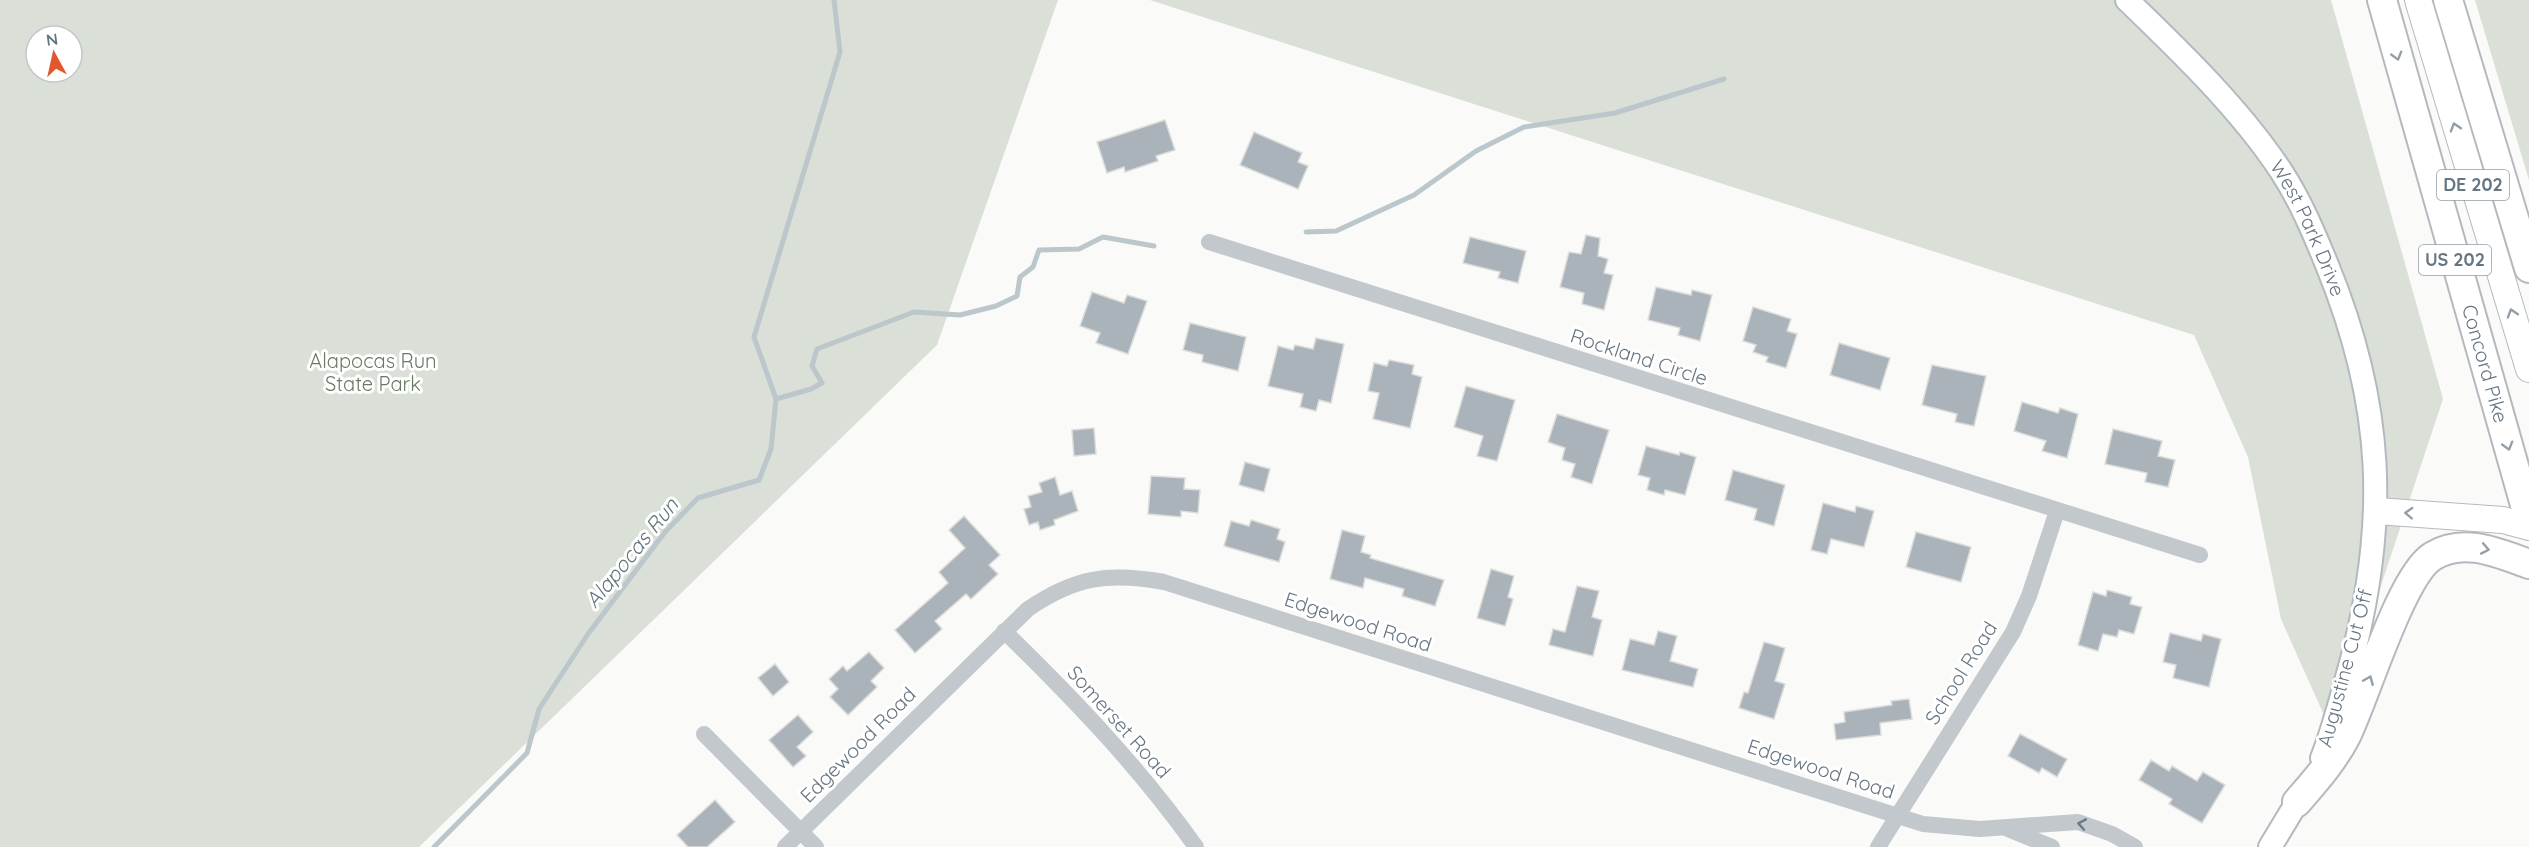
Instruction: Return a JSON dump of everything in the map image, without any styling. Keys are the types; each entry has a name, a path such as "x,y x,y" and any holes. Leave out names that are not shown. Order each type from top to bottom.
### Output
{"highway":[{"name":"Concord Pike","path":"2382,0 2529,519"},
{"path":"2448,0 2529,268"},
{"path":"2297,802 2331,764 2347,734 2407,587 2424,562 2444,551 2464,547 2493,550 2529,564"}],"main road":[{"name":"Concord Pike","path":"2418,0 2529,369"},
{"path":"2376,511 2503,520 2529,526"}],"street":[{"name":"West Park Drive","path":"2127,0 2176,47 2246,125 2281,171 2314,234 2344,310 2369,404 2376,468 2376,511"},
{"name":"Rockland Circle","path":"1209,242 2200,555"},
{"name":"School Road","path":"1878,847 2013,632 2029,596 2057,511"},
{"name":"Augustine Cut Off","path":"2270,847 2320,763 2332,733 2361,625 2376,511"},
{"name":"Edgewood Road","path":"785,847 1028,609 1045,597 1087,579 1122,576 1164,582 1923,824 1949,828 2004,828 2078,822 2112,834 2135,847"},
{"name":"Somerset Road","path":"1004,631 1059,684 1107,736 1196,847"},
{"path":"704,734 816,847"},
{"name":"Edgewood Road","path":"2004,828 2052,847"}],"green space":[{"name":"Alapocas Run State Park","path":"0,0 1058,0 937,345 419,847 0,847"},
{"path":"1150,0 2331,0 2443,399 2332,733 2281,619 2248,457 2194,335"},
{"path":"2475,0 2529,0 2529,180"}],"building":[{"path":"1165,120 1175,150 1156,156 1158,161 1125,172 1124,167 1107,173 1097,142"},
{"path":"1254,132 1302,153 1298,162 1308,166 1298,189 1240,165"},
{"path":"1586,235 1600,238 1598,256 1608,259 1604,273 1613,275 1604,310 1582,304 1584,293 1560,287 1569,252 1581,254"},
{"path":"1470,237 1526,251 1518,283 1498,278 1500,272 1463,263"},
{"path":"1656,287 1691,295 1692,290 1712,295 1700,341 1678,335 1680,328 1648,320"},
{"path":"1092,292 1124,303 1127,295 1147,301 1128,354 1096,343 1100,333 1080,326"},
{"path":"1753,307 1791,319 1787,331 1797,334 1786,368 1766,362 1768,357 1753,352 1756,345 1743,341"},
{"path":"1190,323 1246,337 1238,371 1202,362 1203,355 1183,350"},
{"path":"1316,338 1344,344 1331,403 1319,400 1316,411 1300,407 1303,394 1268,386 1278,346 1293,350 1295,345 1313,349"},
{"path":"1839,343 1890,358 1880,390 1830,375"},
{"path":"1389,360 1414,365 1412,374 1422,377 1410,428 1373,419 1379,393 1368,391 1374,363 1387,366"},
{"path":"1932,365 1986,376 1974,426 1955,422 1957,414 1922,405"},
{"path":"1466,386 1515,400 1497,461 1477,456 1483,436 1454,427"},
{"path":"2022,402 2058,413 2060,408 2078,414 2067,458 2042,451 2046,441 2014,431"},
{"path":"1557,414 1609,430 1592,484 1571,477 1575,464 1562,460 1565,448 1548,442"},
{"path":"1094,428 1096,454 1074,456 1072,430"},
{"path":"2113,429 2162,441 2158,456 2175,460 2168,487 2145,482 2147,473 2105,464"},
{"path":"1646,446 1696,457 1685,495 1665,490 1664,495 1647,490 1650,478 1638,475"},
{"path":"1245,462 1270,469 1264,492 1239,485"},
{"path":"1733,470 1785,485 1774,526 1754,520 1757,509 1725,500"},
{"path":"1151,476 1185,478 1184,489 1200,490 1198,513 1181,511 1181,517 1148,514"},
{"path":"1055,477 1060,495 1072,491 1078,511 1054,520 1055,525 1040,530 1038,522 1029,525 1024,509 1031,507 1028,496 1042,492 1039,483"},
{"path":"1823,503 1855,512 1856,506 1874,511 1864,547 1831,539 1827,554 1811,550"},
{"path":"964,516 1000,555 989,565 998,574 971,599 966,594 935,621 942,629 915,653 895,630 948,583 939,572 965,548 949,530"},
{"path":"1251,520 1280,529 1277,539 1285,542 1279,562 1224,546 1231,521 1249,526"},
{"path":"1342,530 1365,536 1361,552 1371,555 1370,558 1444,580 1435,606 1402,596 1404,589 1365,578 1363,588 1330,579"},
{"path":"1916,532 1971,547 1961,582 1906,567"},
{"path":"1491,569 1514,576 1508,597 1513,599 1505,626 1477,618"},
{"path":"1577,586 1599,591 1592,617 1602,620 1593,656 1549,645 1553,629 1565,632"},
{"path":"2107,590 2132,597 2130,604 2142,607 2134,634 2119,630 2117,637 2103,634 2098,651 2078,645 2093,592 2106,596"},
{"path":"1658,631 1677,636 1670,661 1698,669 1693,687 1622,670 1630,639 1654,645"},
{"path":"2170,633 2201,641 2203,634 2221,639 2209,687 2173,678 2176,665 2163,662"},
{"path":"1764,642 1785,648 1775,681 1785,684 1774,719 1739,708 1744,692 1748,693"},
{"path":"869,652 884,668 871,681 877,687 848,715 830,697 838,689 829,679 843,666 847,671"},
{"path":"775,664 789,682 773,696 758,678"},
{"path":"1909,699 1912,719 1880,723 1881,735 1836,740 1834,724 1845,722 1844,712 1892,705 1891,701"},
{"path":"798,715 813,732 797,747 806,756 793,767 769,740"},
{"path":"2020,734 2067,759 2057,777 2042,768 2039,773 2008,756"},
{"path":"2151,760 2169,771 2172,766 2197,781 2203,772 2225,785 2202,823 2169,804 2172,799 2139,780"},
{"path":"715,800 735,822 707,847 688,847 677,835"}],"waterway":[{"name":"Alapocas Run","path":"434,847 527,753 539,709 588,634 665,532 698,498 759,480 771,449 776,399 754,337 840,52 834,0"},
{"path":"1306,232 1336,231 1414,195 1476,151 1524,127 1615,113 1724,79"},
{"path":"776,399 811,389 822,383 812,366 817,349 914,312 960,315 996,306 1017,296 1020,277 1033,267 1039,250 1079,249 1103,237 1154,246"}]}
